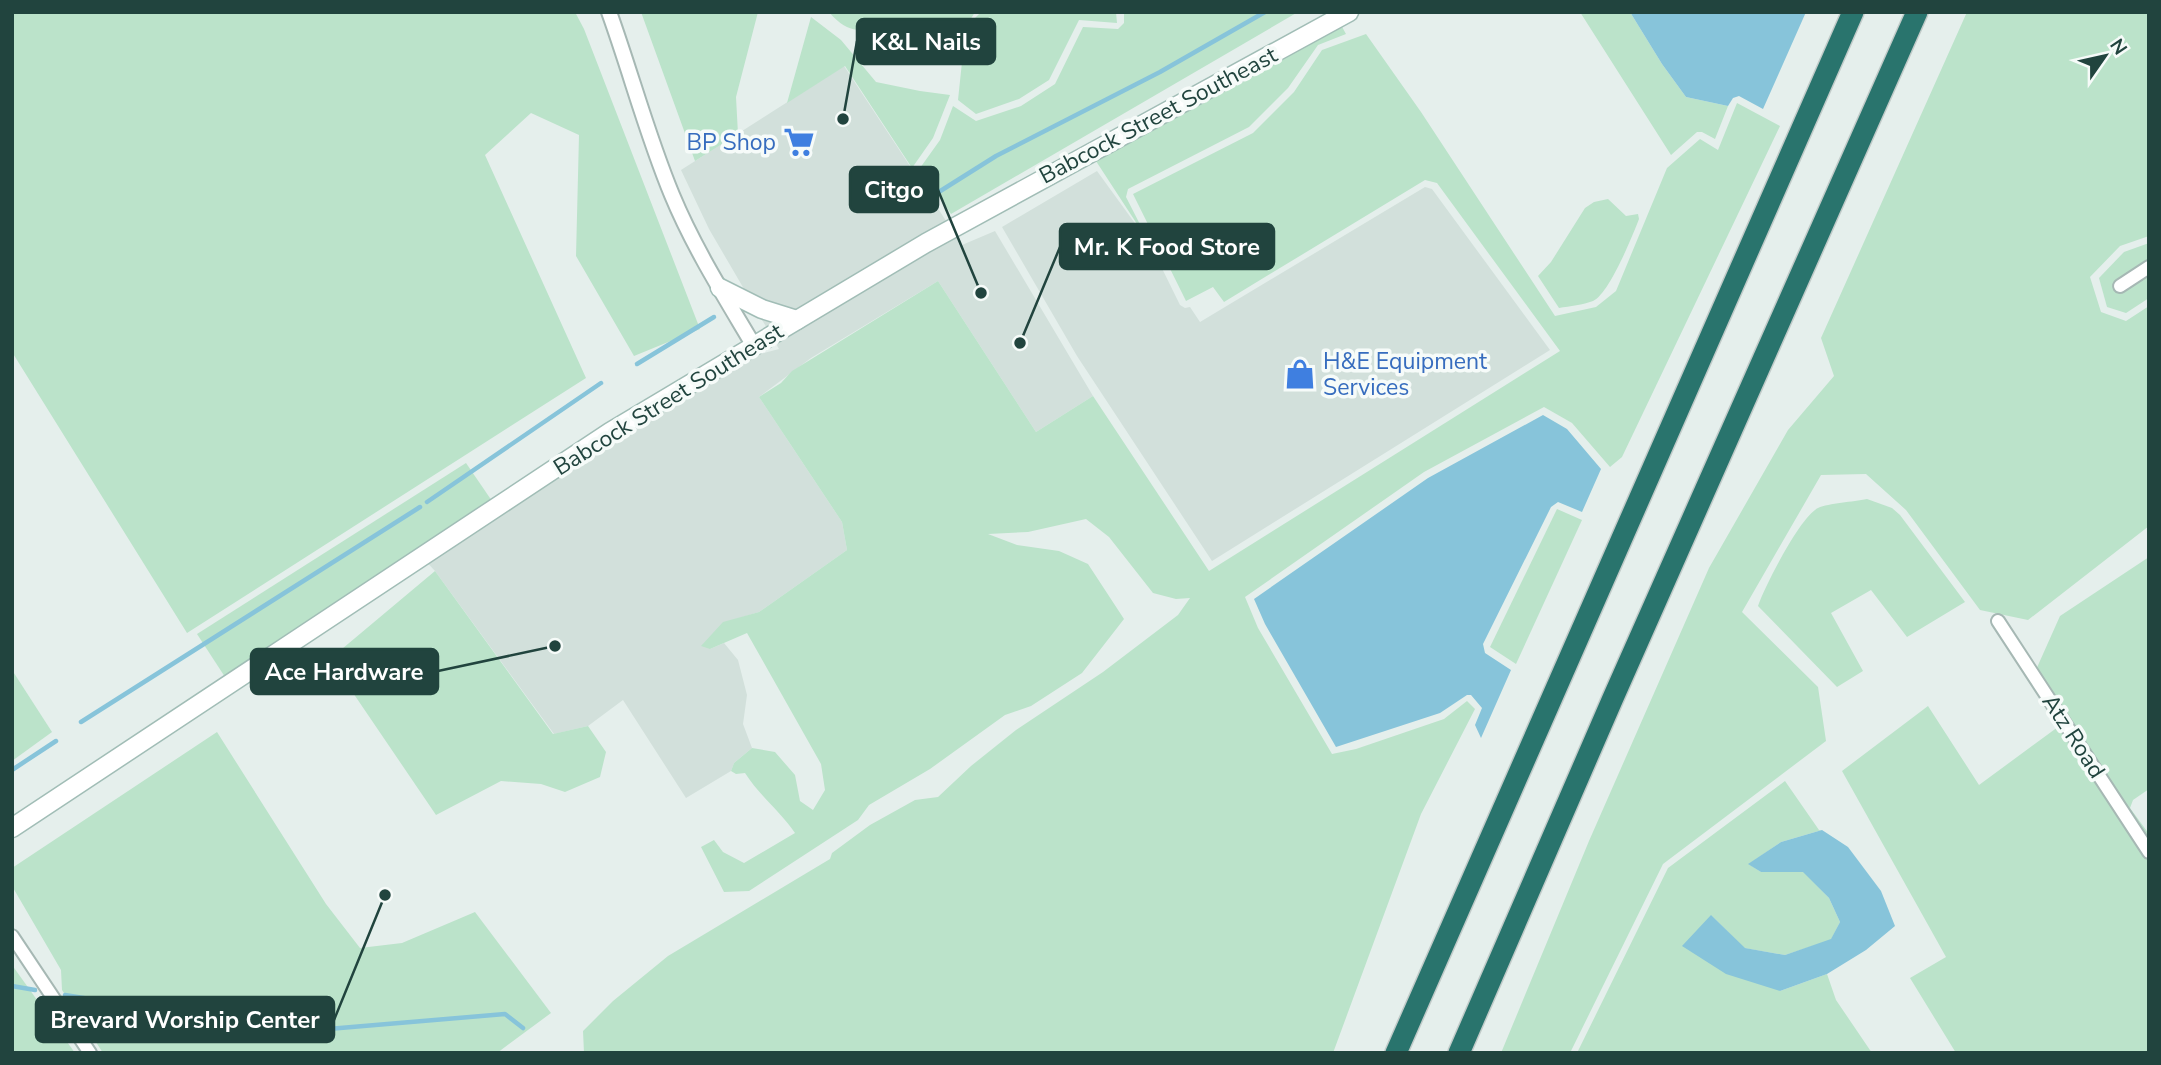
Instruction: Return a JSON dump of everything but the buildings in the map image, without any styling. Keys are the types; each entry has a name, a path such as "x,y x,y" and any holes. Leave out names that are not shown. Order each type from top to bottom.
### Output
{"highway":[{"path":"1396,1053 1853,12"},
{"path":"1459,1053 1917,12"}],"main road":[{"name":"Babcock Street Southeast","path":"12,828 610,432 977,214 1348,12"},
{"path":"720,288 762,309 797,320"}],"street":[{"path":"609,12 647,131 673,198 754,346"},
{"path":"2120,286 2149,267"},
{"name":"Atz Road","path":"1998,621 2149,852"},
{"path":"12,936 90,1053"}],"shaded area":[{"path":"844,66 962,245 995,231 1093,396 1036,432 938,281 811,358 759,397 842,522 847,550 759,612 723,623 710,649 724,643 738,660 747,695 743,724 752,748 734,763 731,771 686,798 623,700 588,726 554,734 422,557 679,398 760,354 779,349 709,229 681,170"},
{"name":"H&E Equipment Services","path":"1097,171 1150,244 1180,305 1190,307 1200,322 1425,187 1432,189 1550,350 1212,561 1077,356 1002,227"}],"green space":[{"path":"12,12 575,12 584,29 700,329 634,356 576,256 579,135 531,113 485,155 586,378 187,633 12,352"},
{"path":"641,12 758,12 736,97 738,134 695,161"},
{"path":"829,12 975,12 966,27 981,12 1116,12 1117,23 1079,20 1049,80 1019,99 976,114 958,100 964,43 955,38 942,54 931,60 894,36 850,28"},
{"path":"1124,12 1298,12 951,214 920,168 940,140 953,106 976,121 1021,106 1055,84 1083,27 1118,29 1124,23"},
{"path":"1580,12 1630,12 1686,97 1728,106 1715,139 1697,132 1671,155"},
{"path":"1967,12 2149,12 2149,236 2120,246 2090,277 2101,312 2126,321 2149,306 2149,526 2028,620 1980,610 1906,510 1866,474 1821,475 1742,612 1818,687 1826,741 1663,864 1570,1053 1501,1053 1589,841 1709,568 1788,430 1834,376 1821,338"},
{"path":"811,17 841,40 876,82 950,95 933,138 912,168 845,66 787,103"},
{"path":"1341,25 1346,34 1318,45 1288,88 1249,127 1128,189 1126,197 1150,244 1094,158"},
{"path":"1366,34 1421,112 1555,316 1596,307 1616,291 1667,168 1700,139 1718,150 1737,103 1780,126 1622,457 1610,467 1572,423 1544,407 1424,472 1245,597 1258,628 1332,754 1356,749 1444,719 1467,701 1475,709 1421,814 1333,1053 584,1053 583,1031 613,1001 668,956 830,859 832,853 870,825 915,800 938,797 1016,730 1103,672 1178,615 1190,598 1176,599 1153,593 1109,537 1086,519 1028,532 988,534 1017,545 1059,551 1088,564 1124,619 1082,673 1031,706 1005,715 930,769 869,805 858,820 749,891 724,892 701,847 714,840 723,852 744,863 795,833 745,773 736,774 731,771 734,763 752,748 775,752 795,775 800,801 813,810 825,790 821,764 747,633 710,649 701,646 723,622 759,612 847,550 842,522 759,397 781,383 792,371 938,281 1036,432 1093,396 1209,571 1560,351 1437,183 1425,180 1224,302 1213,287 1186,301 1133,194 1253,133 1294,92 1322,50"},
{"path":"1608,199 1626,216 1638,214 1639,219 1626,251 1613,277 1599,296 1593,301 1559,308 1538,276 1551,262 1585,208 1594,202"},
{"path":"2149,243 2149,298 2126,313 2107,307 2099,278 2124,252"},
{"path":"466,463 492,501 225,677 197,634"},
{"path":"1867,499 1892,508 1900,515 1965,602 1907,637 1871,590 1831,613 1863,671 1837,687 1758,606 1784,553 1811,514 1823,506"},
{"path":"1557,509 1582,520 1516,664 1490,647"},
{"path":"2149,557 2149,789 2133,800 2130,808 2149,834 2149,1053 1956,1053 1910,978 1946,957 1842,771 1928,706 1979,785 2062,724 2035,672 2060,616"},
{"path":"435,571 553,734 588,726 606,752 600,777 565,792 541,784 501,781 436,815 330,659"},
{"path":"12,670 52,732 12,761"},
{"path":"217,732 326,904 360,948 402,943 475,912 551,1013 497,1053 103,1053 62,990 61,970 12,886 12,868"},
{"path":"1785,781 1819,830 1822,830 1781,842 1749,864 1761,872 1803,871 1829,898 1840,922 1831,940 1785,955 1744,948 1711,915 1780,991 1827,974 1836,1000 1872,1053 1577,1053 1668,868"},
{"path":"12,965 75,1053 12,1053"}],"water":[{"path":"1630,12 1806,12 1763,109 1739,96 1733,98 1728,106 1686,97"},
{"path":"1543,415 1567,429 1601,469 1582,512 1558,502 1551,507 1483,644 1485,653 1511,670 1481,738 1475,725 1482,708 1471,695 1467,695 1440,713 1336,747 1265,624 1254,599 1428,478"},
{"path":"1822,830 1848,847 1881,891 1895,926 1866,950 1827,974 1780,991 1726,974 1682,946 1711,915 1745,948 1785,955 1831,939 1840,922 1829,898 1803,872 1761,872 1748,864 1781,842"}],"waterway":[{"path":"926,200 996,156 1160,72 1265,12"},
{"path":"637,364 714,317"},
{"path":"427,502 601,383"},
{"path":"81,722 420,507"},
{"path":"12,770 56,741"},
{"path":"12,986 35,990"},
{"path":"65,995 293,1032 505,1014 523,1028"}],"place":[{"name":"K&L Nails","path":"843,119"},
{"name":"BP Shop","path":"799,142"},
{"name":"Citgo","path":"981,293"},
{"name":"Mr. K Food Store","path":"1020,343"},
{"name":"H&E Equipment Services","path":"1300,374"},
{"name":"Ace Hardware","path":"555,646"},
{"name":"Brevard Worship Center","path":"385,895"}]}
